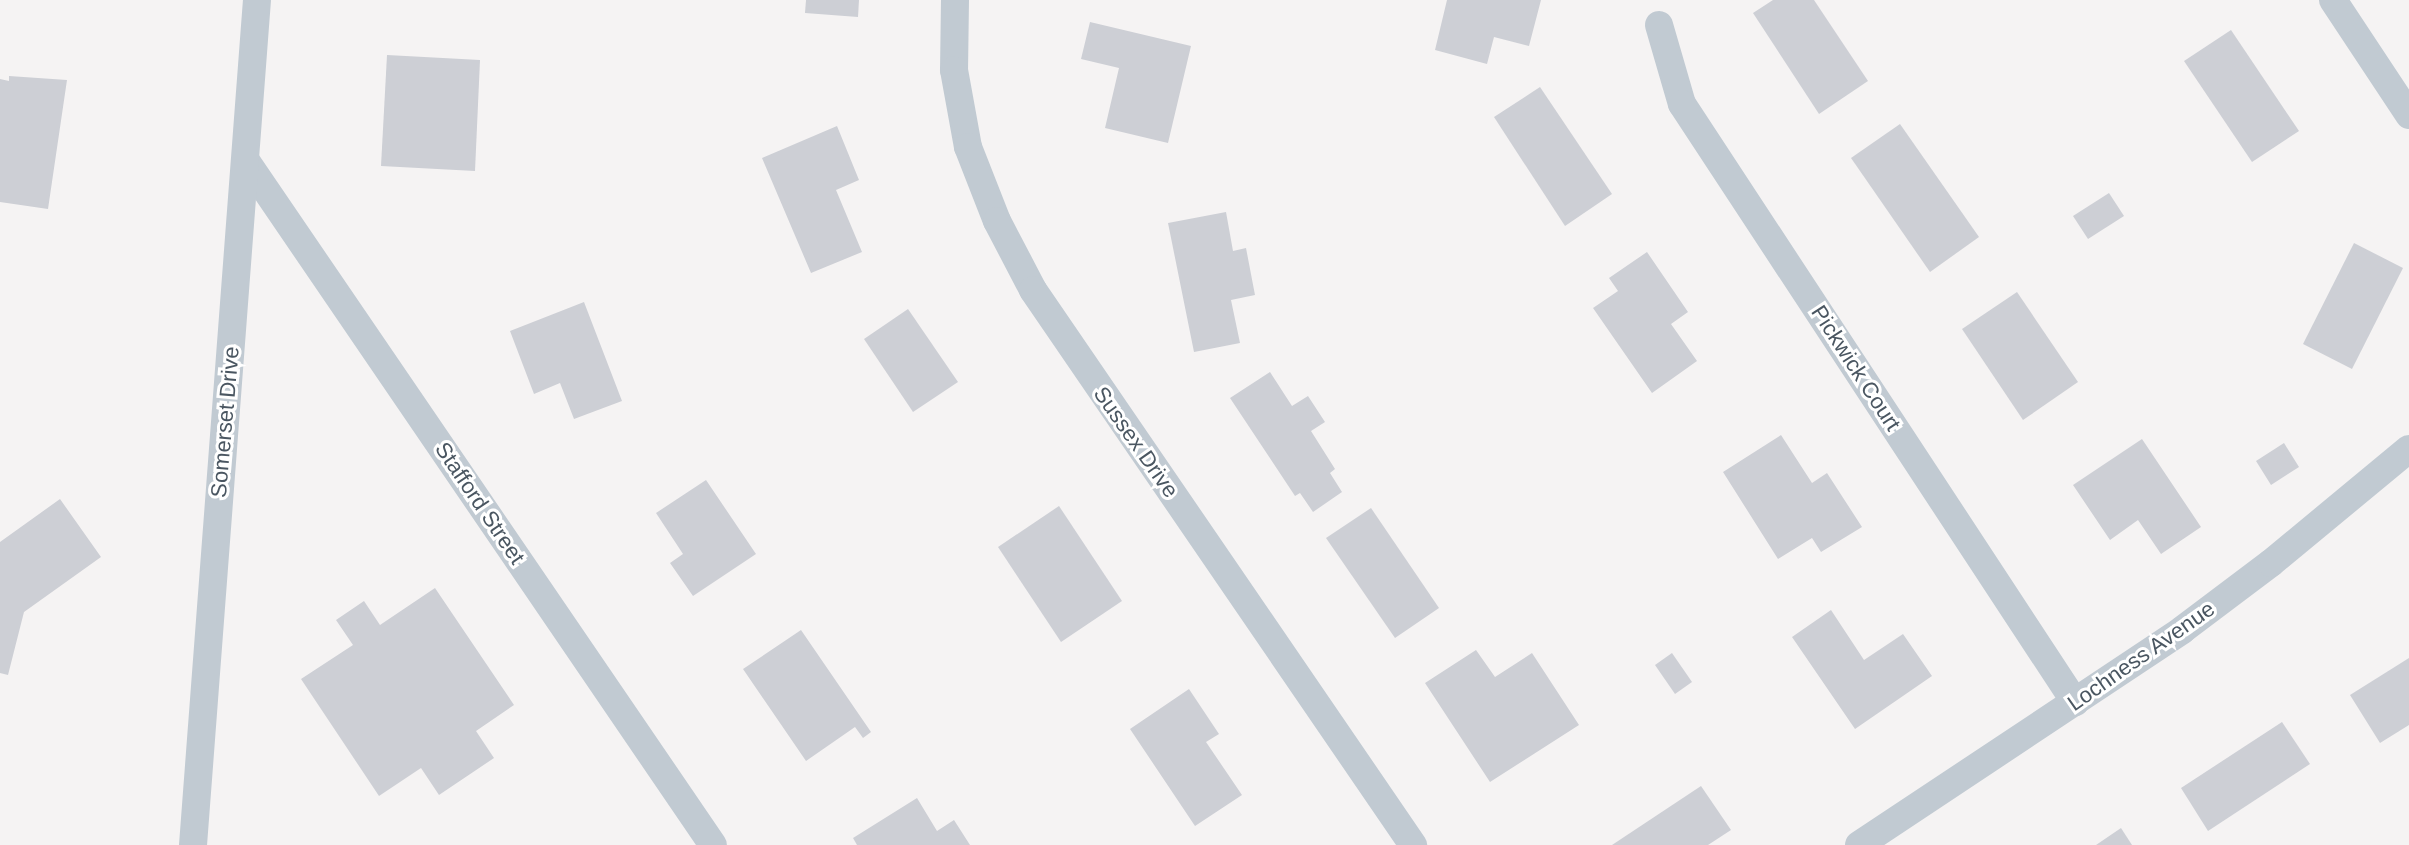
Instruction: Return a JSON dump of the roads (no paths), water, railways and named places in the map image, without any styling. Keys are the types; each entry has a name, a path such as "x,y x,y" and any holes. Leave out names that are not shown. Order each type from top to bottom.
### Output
{"street":[{"name":"Somerset Drive","path":"193,845 257,0"},
{"name":"Sussex Drive","path":"955,0 954,70 968,147 997,221 1033,290 1413,845"},
{"path":"2333,0 2409,115"},
{"name":"Pickwick Court","path":"1659,25 1682,104 2075,702"},
{"name":"Stafford Street","path":"246,161 713,845"},
{"name":"Lochness Avenue","path":"1859,845 2220,602 2409,449"}]}
